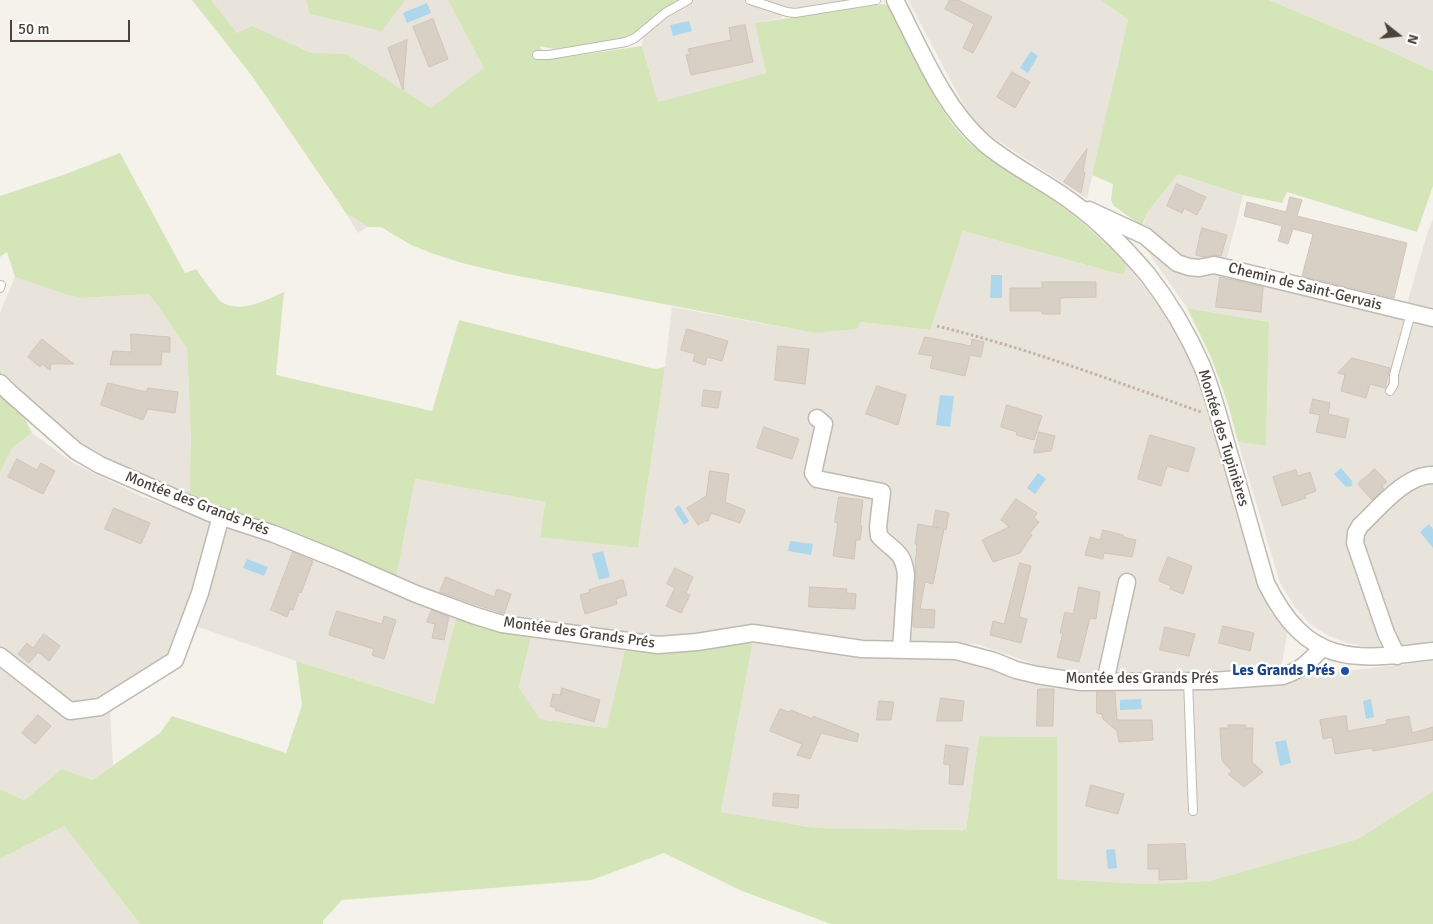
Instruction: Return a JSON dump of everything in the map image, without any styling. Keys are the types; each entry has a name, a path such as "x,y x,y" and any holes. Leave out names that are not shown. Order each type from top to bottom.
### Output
{"street":[{"name":"Montée des Tupinières","path":"895,0 946,98 971,130 984,143 1004,158 1074,203 1121,246 1163,296 1188,338 1201,365 1266,583 1286,617 1322,648 1350,656 1364,658 1433,652"},
{"name":"Chemin de Saint-Gervais","path":"1074,203 1145,236 1177,263 1189,267 1214,266 1227,268 1433,318"},
{"name":"Montée des Grands Prés","path":"0,383 76,451 100,465 134,481 221,516 274,534 341,561 416,594 502,624 658,645 696,642 753,633 862,648 956,651 994,661 1016,670 1081,682 1211,681 1283,676 1305,666 1322,648"},
{"path":"817,418 824,424 814,473 817,479 882,492 878,527 879,536 900,554 905,562 906,575 901,650"},
{"path":"1397,656 1386,634 1355,543 1356,533 1360,526 1403,486 1419,477 1433,475"},
{"path":"0,656 70,711 100,707 175,660 200,593 221,516"},
{"path":"1105,682 1127,582"}],"lane":[{"path":"537,55 549,55 626,42 641,34 665,13 688,0"},
{"path":"750,0 795,13 876,0"},
{"path":"1390,391 1394,384 1394,374 1411,313"},
{"path":"1188,680 1193,811"}],"path":[{"path":"937,326 1021,349 1218,418"}],"shaded area":[{"path":"204,0 490,0 545,111 358,233 265,79"},
{"path":"677,0 846,0 805,8 792,8 781,18 756,23 766,73 658,102 642,46 645,25"},
{"path":"908,0 1101,0 1128,20 1087,199 991,136 973,119"},
{"path":"1269,0 1433,0 1433,71 1386,49"},
{"path":"1178,174 1243,195 1226,262 1404,314 1433,219 1433,642 1374,648 1347,643 1329,636 1311,625 1295,607 1280,583 1238,442 1266,446 1269,322 1187,308 1139,239 1147,213"},
{"path":"963,231 1123,275 1127,265 1171,321 1196,369 1258,583 1272,614 1288,630 1281,668 1140,674 1059,673 977,644 630,637 516,622 396,579 415,479 545,502 540,536 638,548 672,307 814,333 860,322 929,330"},
{"path":"15,277 64,294 82,298 149,294 187,348 191,438 189,499 105,460 70,438 6,379 0,369 0,313"},
{"path":"32,433 75,464 143,497 301,549 457,615 435,704 296,661 181,621 170,655 109,694 113,765 92,780 62,769 24,800 0,789 0,473 12,448"},
{"path":"532,633 625,650 608,728 540,719 519,689"},
{"path":"753,641 787,645 955,655 1018,676 1292,677 1433,661 1433,791 1358,839 1209,881 1147,884 1057,879 1057,737 979,736 966,830 815,828 721,812"},
{"path":"64,826 140,924 0,924 0,859"}],"green space":[{"path":"192,0 211,0 237,33 252,26 311,53 346,54 431,108 484,68 448,0 677,0 630,37 615,42 554,49 540,46 545,60 642,46 658,102 766,73 755,23 884,4 890,7 934,96 968,142 995,163 1066,209 1127,265 1123,275 963,231 930,330 860,322 857,329 814,333 508,274 462,263 411,245 381,227 369,227 346,213 252,76"},
{"path":"306,0 405,0 382,31 310,14"},
{"path":"1101,0 1269,0 1386,49 1433,71 1433,186 1417,232 1287,192 1282,203 1243,195 1178,174 1147,213 1142,226 1114,206 1111,200 1113,184 1092,175 1128,20"},
{"path":"120,153 185,273 196,269 220,301 231,306 238,307 254,304 284,292 276,375 432,411 459,320 655,369 665,367 638,548 540,537 545,502 415,479 396,579 189,499 191,438 187,348 149,294 82,298 64,294 15,277 7,252 0,257 0,196 66,174"},
{"path":"1187,308 1269,322 1266,446 1238,442 1228,404 1211,357"},
{"path":"0,369 32,433 12,448 0,473"},
{"path":"457,615 532,633 519,688 540,719 607,728 625,650 643,652 753,641 721,812 815,828 966,830 979,736 1057,737 1057,879 1147,884 1209,881 1358,839 1433,791 1433,924 831,924 742,891 664,853 592,880 342,900 323,921 323,924 140,924 64,826 0,859 0,789 24,800 62,769 92,780 160,733 172,716 286,753 302,705 296,661 434,704"}],"water":[{"path":"427,3 431,13 407,23 403,13"},
{"path":"689,21 692,31 673,36 670,25"},
{"path":"1031,51 1038,56 1028,73 1020,68"},
{"path":"991,275 1002,275 1002,298 990,298"},
{"path":"940,395 954,396 950,427 936,425"},
{"path":"1341,468 1353,482 1351,483 1353,485 1346,487 1334,474"},
{"path":"1038,473 1046,479 1035,494 1027,488"},
{"path":"679,505 689,521 684,525 674,509"},
{"path":"1429,524 1433,529 1433,548 1420,532"},
{"path":"790,541 813,544 811,555 788,551"},
{"path":"603,551 610,577 599,580 592,554"},
{"path":"247,559 268,567 264,576 243,568"},
{"path":"1141,699 1142,709 1120,710 1120,700"},
{"path":"1371,699 1374,717 1366,719 1363,701"},
{"path":"1286,740 1291,763 1280,766 1275,742"},
{"path":"1115,849 1117,868 1108,869 1106,850"}],"building":[{"path":"950,0 958,0 992,17 973,53 963,48 974,24 945,9"},
{"path":"433,19 448,59 429,67 413,27"},
{"path":"745,25 753,62 691,75 686,55 690,54 688,49 731,40 729,28"},
{"path":"407,40 403,90 388,48"},
{"path":"1012,72 1030,82 1015,108 997,97"},
{"path":"1087,149 1083,172 1085,173 1081,193 1064,182"},
{"path":"1177,184 1206,197 1197,215 1184,208 1182,213 1167,206"},
{"path":"1290,197 1302,200 1297,216 1407,243 1394,298 1302,276 1313,234 1293,229 1288,244 1278,241 1282,226 1244,216 1247,202 1286,212"},
{"path":"1202,228 1227,235 1221,256 1203,257 1196,255"},
{"path":"1220,277 1263,287 1261,312 1216,307"},
{"path":"1042,282 1096,282 1096,297 1060,298 1060,314 1042,314 1042,311 1010,311 1010,288 1042,288"},
{"path":"687,329 728,341 722,361 707,357 705,365 693,361 695,354 681,350"},
{"path":"131,334 170,337 170,352 162,352 161,365 110,365 113,351 131,352"},
{"path":"925,337 971,346 972,339 984,342 981,357 970,355 965,376 930,368 933,356 919,354"},
{"path":"42,339 74,364 51,364 50,370 42,364 40,367 28,357"},
{"path":"778,346 809,349 805,384 775,380"},
{"path":"1352,358 1390,368 1385,388 1370,384 1366,398 1341,391 1345,375 1338,373"},
{"path":"108,383 146,392 148,388 178,392 175,413 148,409 143,420 101,405"},
{"path":"877,386 906,395 898,425 866,414"},
{"path":"704,390 721,392 718,408 702,406"},
{"path":"1313,399 1330,403 1328,414 1349,419 1345,438 1316,432 1320,415 1310,413"},
{"path":"1007,405 1042,416 1034,440 1016,435 1017,432 1001,427"},
{"path":"764,427 799,439 792,459 757,448"},
{"path":"1039,432 1055,436 1051,451 1034,453"},
{"path":"1150,435 1195,448 1188,472 1167,466 1161,486 1138,479"},
{"path":"17,459 37,470 41,463 55,471 43,494 8,477"},
{"path":"1375,469 1387,482 1382,486 1384,489 1372,500 1358,484"},
{"path":"1296,470 1298,476 1310,472 1316,491 1305,495 1306,498 1282,506 1273,477"},
{"path":"710,471 729,474 725,502 745,510 740,523 711,513 708,521 698,525 687,508 706,496"},
{"path":"839,497 863,500 860,540 856,540 854,559 833,556 838,523 835,522"},
{"path":"1016,499 1037,513 1034,518 1039,522 1030,533 1032,535 1020,553 993,562 982,540 1009,527 1001,520"},
{"path":"114,508 150,523 141,544 105,529"},
{"path":"936,510 949,513 933,584 925,582 920,609 935,610 934,628 913,627 917,545 915,544 918,524 933,527"},
{"path":"1103,530 1136,540 1132,557 1104,553 1103,559 1085,555 1090,537 1100,540"},
{"path":"293,552 313,561 301,593 299,592 293,610 290,609 287,617 271,610"},
{"path":"1168,557 1192,566 1183,594 1170,589 1171,586 1159,581"},
{"path":"1020,563 1031,566 1019,617 1027,619 1021,643 990,635 993,621 1004,624"},
{"path":"675,568 693,577 686,593 690,595 681,613 666,606 675,588 667,584"},
{"path":"446,577 494,597 497,589 511,594 504,614 440,592"},
{"path":"623,580 627,595 616,599 617,604 585,614 580,595 590,592 589,590"},
{"path":"810,587 847,589 846,593 856,594 855,609 809,607"},
{"path":"1079,587 1100,592 1096,619 1090,618 1079,662 1057,657 1063,633 1060,633 1065,612 1073,614"},
{"path":"432,610 449,617 444,640 432,638 435,624 427,622"},
{"path":"337,611 382,624 384,616 396,620 384,659 372,655 374,649 329,635"},
{"path":"1223,626 1254,633 1250,651 1219,643"},
{"path":"1165,627 1195,634 1189,656 1160,650"},
{"path":"44,634 60,646 49,661 38,652 29,663 18,654 27,643 33,648"},
{"path":"562,688 600,700 594,722 555,710 556,708 550,706 553,694 560,695"},
{"path":"1038,689 1054,689 1053,726 1037,726"},
{"path":"1097,692 1115,692 1117,720 1152,720 1153,740 1119,742 1117,731 1103,719 1102,714 1097,713"},
{"path":"941,698 964,701 962,721 937,721"},
{"path":"879,701 894,702 891,720 877,720"},
{"path":"780,709 789,712 791,710 813,719 813,716 859,734 857,742 821,733 810,759 797,755 802,744 770,731"},
{"path":"38,715 51,726 35,744 22,733"},
{"path":"1346,716 1348,731 1387,724 1386,720 1409,716 1412,733 1433,727 1433,740 1373,751 1372,748 1335,754 1332,737 1323,739 1320,720"},
{"path":"1228,725 1246,725 1245,728 1253,728 1252,762 1263,772 1244,787 1228,774 1232,771 1222,761 1220,728 1229,728"},
{"path":"946,745 968,748 963,785 949,784 950,765 944,764"},
{"path":"1091,785 1124,794 1118,814 1086,806"},
{"path":"774,793 799,795 798,808 773,806"},
{"path":"1185,844 1187,879 1159,880 1159,869 1148,869 1148,845"}],"place":[{"name":"Les Grands Prés","path":"1345,671"}]}
